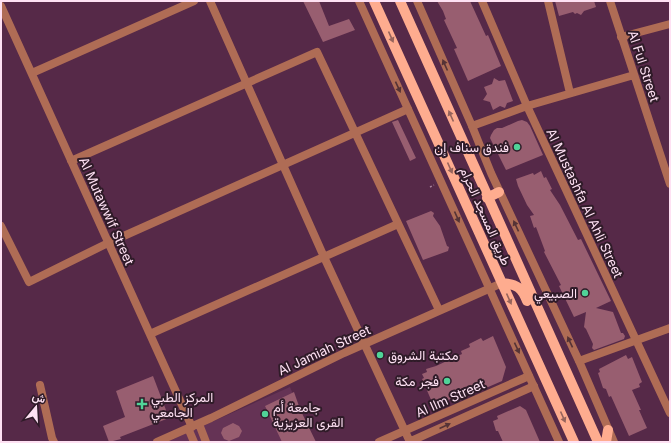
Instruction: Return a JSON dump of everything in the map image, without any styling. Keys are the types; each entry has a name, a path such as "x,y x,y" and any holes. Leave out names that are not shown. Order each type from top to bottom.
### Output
{"main road":[{"name":"طريق المسجد الحرام","path":"374,1 574,442"},
{"name":"طريق المسجد الحرام","path":"400,1 487,198 598,442"},
{"path":"487,198 500,192"},
{"path":"502,283 512,283 523,291 556,364 568,376"},
{"path":"606,442 608,430"}],"street":[{"path":"32,73 194,1"},
{"path":"210,1 324,257 409,442"},
{"path":"358,1 559,442"},
{"path":"417,1 500,192 579,361 614,442"},
{"name":"Al Mustashfa Al Ahli Street","path":"482,1 527,106 670,413"},
{"path":"548,1 570,94"},
{"name":"Al Ful Street","path":"610,1 670,184"},
{"name":"Al Mutawwif Street","path":"1,6 108,243 193,426"},
{"path":"621,37 670,24"},
{"path":"1,28 10,25"},
{"path":"72,161 317,52 439,310"},
{"path":"472,126 527,106 634,75"},
{"path":"1,226 29,282 108,243 408,109"},
{"path":"418,131 431,126"},
{"path":"150,334 398,224"},
{"name":"Al Jamiah Street","path":"157,442 364,344 502,283"},
{"path":"579,361 670,328"},
{"name":"Al Ilm Street","path":"379,442 530,376"},
{"path":"40,385 54,442"},
{"name":"Al Ilm Street","path":"409,442 534,386"},
{"path":"193,426 194,442"},
{"path":"193,426 206,442"}],"shaded area":[{"name":"جامعة أم القرى العزيزية","path":"290,387 313,442 167,442"}],"building":[{"path":"303,1 319,1 329,26 349,19 355,30 323,42"},
{"path":"437,1 470,1 486,36 488,35 501,66 468,81 454,49 457,48 444,20 446,19 443,11"},
{"path":"555,1 594,1 596,7 584,11 581,15 573,12 559,16"},
{"path":"494,78 499,81 505,80 513,101 507,103 505,108 500,106 493,110 490,102 483,100 487,94 484,87 492,84"},
{"path":"398,120 416,158 410,161 392,122"},
{"name":"فندق سناف إن","path":"522,120 527,122 530,126 543,155 506,170 490,138 494,130 497,128 502,128"},
{"path":"541,171 544,178 546,177 552,189 550,190 560,205 578,240 581,239 611,301 596,308 613,312 621,333 625,336 624,339 594,350 592,348 593,344 584,327 586,312 574,317 559,286 561,285 544,252 545,251 536,227 534,228 530,216 534,215 527,205 516,179 533,173 534,175"},
{"path":"431,211 434,213 433,216 440,226 447,246 449,247 448,251 423,260 406,221"},
{"path":"493,336 506,367 502,381 479,391 477,386 442,404 441,402 435,404 434,401 432,402 422,379 424,378 422,374 427,372 426,369 462,354 461,351 470,347 469,344 481,338 483,341"},
{"path":"626,355 628,359 632,357 642,382 639,384 640,387 632,390 647,428 629,436 611,396 609,397 606,389 603,388 598,373 600,372 599,369"},
{"name":"المركز الطبي الجامعي","path":"153,376 169,418 120,437 121,439 109,442 103,426 125,417 116,391"},
{"path":"294,392 300,409 316,442 282,442 265,406"},
{"path":"520,406 526,410 540,442 503,442 498,431 496,431 493,421 498,419 497,416"},
{"path":"233,423 239,426 242,431 239,437 229,441 224,439 221,433 223,428"}],"place":[{"name":"فندق سناف إن","path":"517,147"},
{"name":"الصبيعي","path":"585,293"},
{"name":"مكتبة الشروق","path":"380,355"},
{"name":"فجر مكة","path":"447,381"},
{"name":"المركز الطبي الجامعي","path":"142,404"},
{"name":"جامعة أم القرى العزيزية","path":"265,414"}]}
